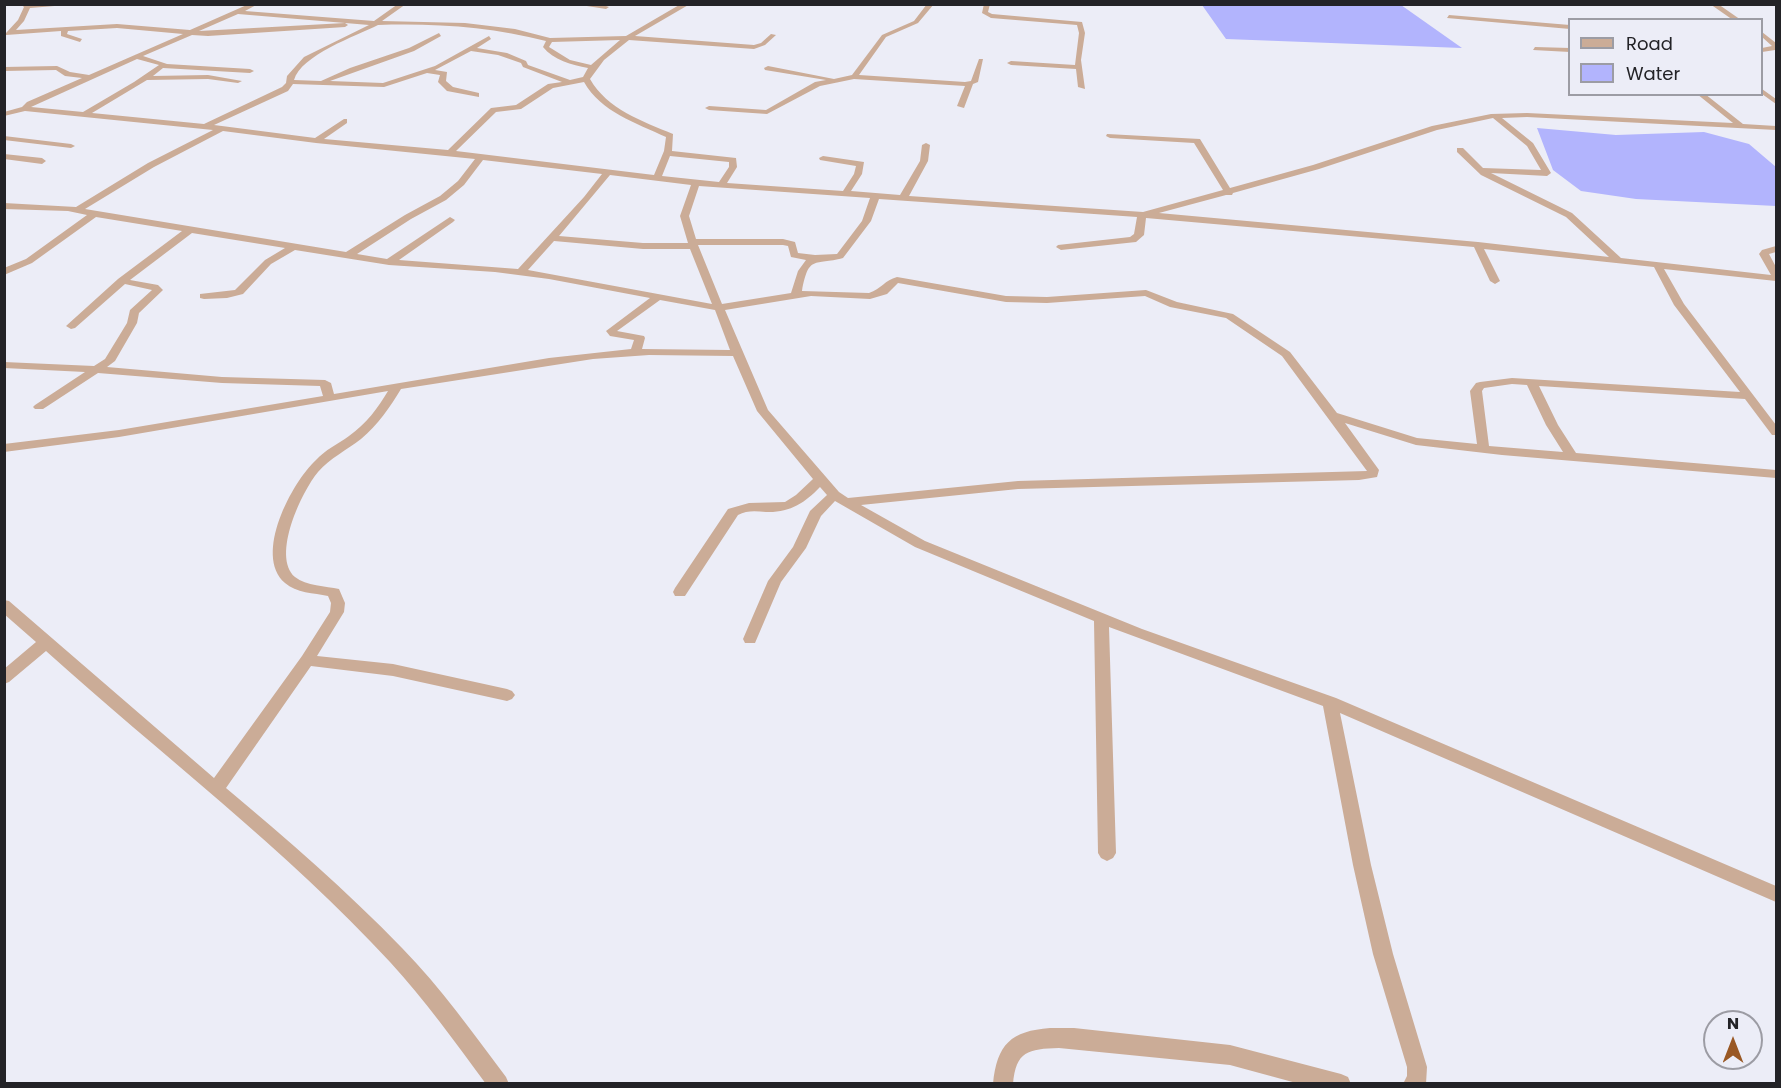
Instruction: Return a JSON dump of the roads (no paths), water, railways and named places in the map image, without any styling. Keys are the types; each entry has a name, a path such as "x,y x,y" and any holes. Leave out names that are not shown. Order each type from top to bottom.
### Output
{"street":[{"path":"4,38 21,21 26,5 76,4"},
{"path":"25,109 30,104 87,77 255,4"},
{"path":"205,126 285,89 291,76 312,55 377,23 403,4"},
{"path":"577,4 606,7"},
{"path":"586,80 592,67 628,38 687,4"},
{"path":"854,77 884,36 916,22 931,4"},
{"path":"987,4 985,13 991,16 1079,22"},
{"path":"1713,4 1735,18"},
{"path":"237,12 377,23 465,25 515,31 550,40 628,38 754,47 763,44 773,35"},
{"path":"1079,22 1084,15"},
{"path":"1449,17 1516,25 1568,27"},
{"path":"10,32 124,26 186,33 296,30 362,22"},
{"path":"1079,22 1082,28 1079,67 1082,87"},
{"path":"66,28 63,36 80,40"},
{"path":"322,82 381,59 400,55 439,35"},
{"path":"1763,36 1776,46 1773,49 1763,50"},
{"path":"290,82 378,86 426,71 489,38"},
{"path":"550,40 546,47 549,51 565,58 568,62 592,67"},
{"path":"470,49 505,55 523,62 525,66 567,81"},
{"path":"1535,49 1568,50"},
{"path":"135,56 159,61 164,64 163,66"},
{"path":"710,108 767,112 818,84 854,77 970,83 975,80 981,60"},
{"path":"1011,63 1079,67"},
{"path":"86,113 147,78 163,66 250,71"},
{"path":"4,69 57,68 68,74 87,77"},
{"path":"768,68 836,80"},
{"path":"426,71 444,74 442,82 446,87 476,95"},
{"path":"147,78 208,76 238,81"},
{"path":"450,153 494,110 518,107 545,88 567,81 586,80"},
{"path":"586,80 594,93 621,114 669,134 671,141 657,178"},
{"path":"961,106 970,83"},
{"path":"1763,93 1776,102"},
{"path":"1703,96 1741,126"},
{"path":"4,114 25,109 86,113 316,141 450,153 695,183 1217,220 1776,276"},
{"path":"1142,215 1229,193 1435,128 1495,116 1527,115 1776,128"},
{"path":"1480,170 1547,173 1530,145 1495,116"},
{"path":"316,141 344,121"},
{"path":"78,210 151,165 222,128"},
{"path":"1110,136 1197,141 1229,193"},
{"path":"4,138 71,146"},
{"path":"903,198 924,161 926,145"},
{"path":"1460,150 1480,170 1569,214 1618,260"},
{"path":"667,153 733,160 733,167 721,185"},
{"path":"4,156 42,161"},
{"path":"348,256 393,226 443,198 461,183 481,158"},
{"path":"823,158 861,164 858,174 845,194"},
{"path":"521,272 550,238 588,200 607,173"},
{"path":"695,183 696,189 683,208 685,224 718,308 763,411 820,479 840,498 920,544 1137,633 1330,702 1776,894"},
{"path":"550,238 643,246 783,242 792,244 794,255 814,258 840,256 866,221 875,197"},
{"path":"4,206 78,210 188,231 389,262 521,272 718,308 796,295 823,293 870,296 883,292 891,282 897,280 1006,299 1026,300 1146,293 1174,305 1229,316 1286,354 1371,466 1373,474 1359,476 1018,485 840,498 815,514 799,548 776,582 750,639"},
{"path":"4,272 29,261 94,214"},
{"path":"1061,247 1133,240 1139,235 1142,215"},
{"path":"389,262 450,220"},
{"path":"71,326 122,281 188,231"},
{"path":"1478,245 1495,281"},
{"path":"204,296 239,292 268,262 291,248"},
{"path":"1776,249 1764,254 1776,276"},
{"path":"796,295 802,272 814,258"},
{"path":"1657,264 1679,305 1776,432"},
{"path":"39,407 99,370 112,357 121,338 132,323 134,312 158,290 154,286 122,281"},
{"path":"636,352 640,338 614,334 611,331 658,296"},
{"path":"4,448 188,422 329,396 560,361 636,352 737,353"},
{"path":"4,365 211,379 324,383 329,396"},
{"path":"1484,449 1479,428 1481,414 1476,391 1480,385 1495,382 1532,383 1748,396"},
{"path":"1532,383 1552,425 1572,457"},
{"path":"216,789 307,660 337,612 338,603 334,593 296,584 287,577 281,563 282,532 289,509 306,479 321,461 364,430 380,414 398,385"},
{"path":"1334,416 1405,438 1484,449 1776,474"},
{"path":"680,592 733,512 746,507 774,508 790,505 807,493 820,479"},
{"path":"4,605 299,860 396,955 441,1006 499,1083"},
{"path":"1101,617 1107,853"},
{"path":"4,678 46,642"},
{"path":"307,660 393,670 507,695"},
{"path":"1330,702 1362,865 1383,954 1417,1067 1417,1080 1413,1083"},
{"path":"1003,1083 1005,1066 1012,1050 1027,1042 1050,1038 1074,1038 1230,1055 1341,1083"}],"water":[{"path":"1202,5 1401,5 1462,48 1226,39"},
{"path":"1537,128 1616,135 1704,132 1749,144 1776,167 1776,206 1636,199 1581,191 1553,170"}]}
